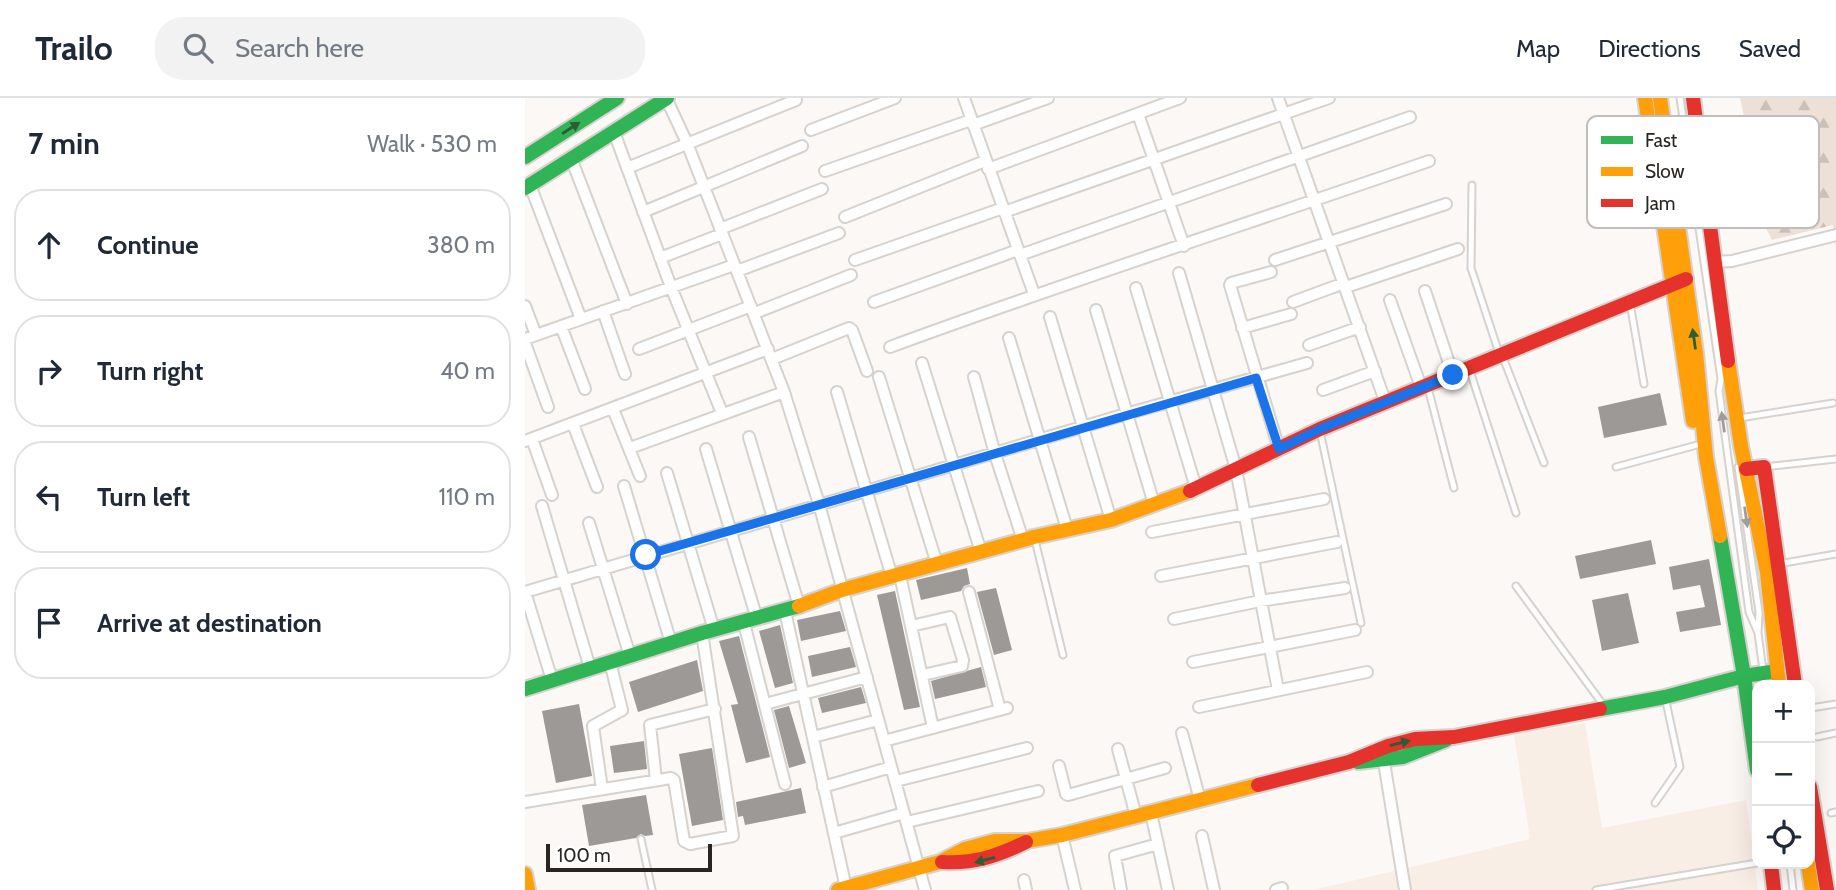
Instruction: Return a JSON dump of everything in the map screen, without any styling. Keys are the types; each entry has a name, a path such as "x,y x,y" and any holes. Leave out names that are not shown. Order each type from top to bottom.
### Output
{"street":[{"path":"525,156 594,104 617,98"},
{"path":"581,319 527,186 666,98 687,143 784,392 819,504 925,890"},
{"path":"811,130 865,103 895,98"},
{"path":"964,98 1034,294"},
{"path":"825,171 1048,98"},
{"path":"845,216 1181,98"},
{"path":"1278,98 1385,401"},
{"path":"855,260 1329,98"},
{"path":"1645,98 1648,116"},
{"path":"1660,98 1662,116"},
{"path":"1693,98 1695,116"},
{"path":"627,168 796,100"},
{"path":"1138,114 1184,246"},
{"path":"874,302 1168,204 1409,117"},
{"path":"614,132 671,287 722,413"},
{"path":"643,212 802,146"},
{"path":"571,159 627,303"},
{"path":"890,347 1034,294 1184,246 1429,161"},
{"path":"660,258 823,190"},
{"path":"1275,260 1446,204"},
{"path":"1669,228 1696,353 1706,457 1739,677"},
{"path":"1673,228 1697,445 1752,744"},
{"path":"1710,228 1746,469 1772,565 1794,680"},
{"path":"529,339 671,287 839,233"},
{"path":"1714,262 1732,261 1836,235"},
{"path":"1242,328 1345,285 1458,249"},
{"path":"1271,272 1230,284 1279,449"},
{"path":"1179,273 1236,469 1278,690"},
{"path":"639,349 688,329 852,275"},
{"path":"525,689 751,621 842,590 1029,538 1111,520 1196,488 1385,401 1679,281"},
{"path":"1136,288 1196,488"},
{"path":"1425,291 1453,375"},
{"path":"1390,300 1425,386"},
{"path":"525,306 529,339 548,407"},
{"path":"1096,310 1154,504"},
{"path":"603,312 625,374"},
{"path":"1050,317 1111,520"},
{"path":"561,326 585,389"},
{"path":"1309,345 1360,327"},
{"path":"552,495 528,440 706,373 849,328 867,371"},
{"path":"1009,338 1067,529"},
{"path":"922,363 981,552"},
{"path":"552,680 525,592 1307,363"},
{"path":"1323,390 1375,371"},
{"path":"880,377 937,564"},
{"path":"974,377 995,454 1029,538"},
{"path":"630,448 784,392"},
{"path":"837,392 866,491 911,626 933,728"},
{"path":"613,409 640,476"},
{"path":"573,424 597,487"},
{"path":"749,437 774,517 792,608 803,693 834,833 842,889 940,862 968,864 996,857 1027,841 1062,835 1349,762 1388,746 1415,739 1454,737 1665,697 1739,677 1771,679 1772,565 1764,467 1746,469"},
{"path":"706,449 731,530 751,621 765,704 785,784"},
{"path":"525,803 671,778 674,780 686,843 733,836 715,709 708,632 688,544 667,473"},
{"path":"624,486 671,643"},
{"path":"1152,532 1324,499"},
{"path":"542,506 590,668"},
{"path":"589,523 630,656"},
{"path":"1161,576 1338,542"},
{"path":"1174,618 1345,588"},
{"path":"884,741 1004,709 969,592"},
{"path":"911,626 950,617 963,660 962,666 922,674"},
{"path":"1193,662 1358,626"},
{"path":"602,789 593,726 622,710 610,662"},
{"path":"1199,707 1367,672"},
{"path":"765,704 866,677"},
{"path":"656,780 649,726 715,709"},
{"path":"813,737 879,720"},
{"path":"1182,733 1200,800"},
{"path":"1349,762 1384,762 1419,753 1454,737"},
{"path":"896,781 1027,748"},
{"path":"1118,749 1127,780 1158,845 1168,890"},
{"path":"1384,762 1405,890"},
{"path":"824,787 891,766"},
{"path":"1059,766 1068,795 1165,768"},
{"path":"834,833 1038,791"},
{"path":"1813,806 1826,890"},
{"path":"1062,835 1075,890"},
{"path":"1202,836 1215,890"},
{"path":"1121,890 1115,856 1158,845"},
{"path":"1772,869 1775,890"},
{"path":"1809,869 1812,890"},
{"path":"525,874 528,890"}],"lane":[{"path":"1680,98 1683,116"},
{"path":"1472,185 1471,268 1501,355 1544,463"},
{"path":"1699,228 1721,379 1719,391 1749,611 1771,679"},
{"path":"1630,303 1644,384"},
{"path":"1469,368 1516,513"},
{"path":"1721,379 1727,390 1756,586 1758,633"},
{"path":"1425,386 1454,488"},
{"path":"1737,419 1833,403"},
{"path":"1320,429 1358,626"},
{"path":"1616,467 1697,445"},
{"path":"1764,467 1836,459"},
{"path":"1029,538 1063,655"},
{"path":"1772,565 1836,554"},
{"path":"1516,586 1606,708"},
{"path":"1655,803 1680,767 1665,697"},
{"path":"1815,707 1836,704"},
{"path":"1817,737 1836,733"},
{"path":"641,839 652,890"},
{"path":"1596,890 1752,864"},
{"path":"1791,869 1793,890"}],"shaded area":[{"path":"1585,723 1602,828 1746,800 1752,869 1755,869 1758,890 1313,890 1530,839 1514,734"}],"green space":[{"path":"1740,98 1836,98 1836,248 1833,225 1772,240 1766,228 1819,228 1819,116 1744,116"}],"building":[{"path":"1660,393 1667,425 1604,438 1598,407"},
{"path":"1651,540 1656,564 1580,579 1575,556"},
{"path":"1709,559 1721,625 1680,632 1676,612 1705,607 1700,585 1673,590 1669,567"},
{"path":"967,568 970,584 964,586 961,591 921,600 916,580"},
{"path":"996,588 1012,650 994,655 977,592"},
{"path":"895,591 920,707 904,710 877,595"},
{"path":"1628,593 1639,643 1602,651 1592,600"},
{"path":"840,611 846,631 801,641 797,620"},
{"path":"780,625 793,683 775,688 759,631"},
{"path":"739,636 770,757 746,763 731,705 738,704 719,641"},
{"path":"850,647 856,667 812,677 808,656"},
{"path":"697,660 703,691 638,712 629,682"},
{"path":"981,667 986,687 935,699 931,681"},
{"path":"861,687 866,703 822,713 818,698"},
{"path":"579,704 592,776 556,783 542,711"},
{"path":"789,706 806,763 789,768 774,710"},
{"path":"644,741 647,769 614,773 610,746"},
{"path":"712,748 723,820 692,826 679,754"},
{"path":"801,788 806,813 745,825 743,816 738,817 736,802"},
{"path":"646,795 653,835 641,834 636,838 589,846 582,805"}],"traffic: fast":[{"path":"525,157 617,98"},
{"path":"525,188 667,98"},
{"path":"1720,536 1753,743"},
{"path":"525,689 702,633 799,606"},
{"path":"1600,709 1777,671"},
{"path":"1358,762 1403,757 1446,740"}],"traffic: slow":[{"path":"1645,98 1648,116"},
{"path":"1660,98 1663,116"},
{"path":"1664,228 1693,421"},
{"path":"1678,228 1696,353 1706,457 1720,536"},
{"path":"1728,361 1741,446 1767,572 1778,680"},
{"path":"799,606 842,590 1034,537 1111,520 1190,491"},
{"path":"838,890 940,862 965,849 995,841 1027,841 1062,835 1258,785"},
{"path":"1809,869 1812,890"},
{"path":"525,874 528,890"}],"traffic: jam":[{"path":"1693,98 1695,116"},
{"path":"1710,228 1728,361"},
{"path":"1190,491 1320,429 1686,279"},
{"path":"1746,469 1764,467 1794,680"},
{"path":"1258,785 1349,762 1388,746 1415,739 1454,737 1600,709"},
{"path":"1813,806 1827,890"},
{"path":"942,862 985,858 1026,842"},
{"path":"1772,869 1774,890"}],"route":[{"path":"646,555 1256,378 1279,449 1385,401 1453,375"}]}
